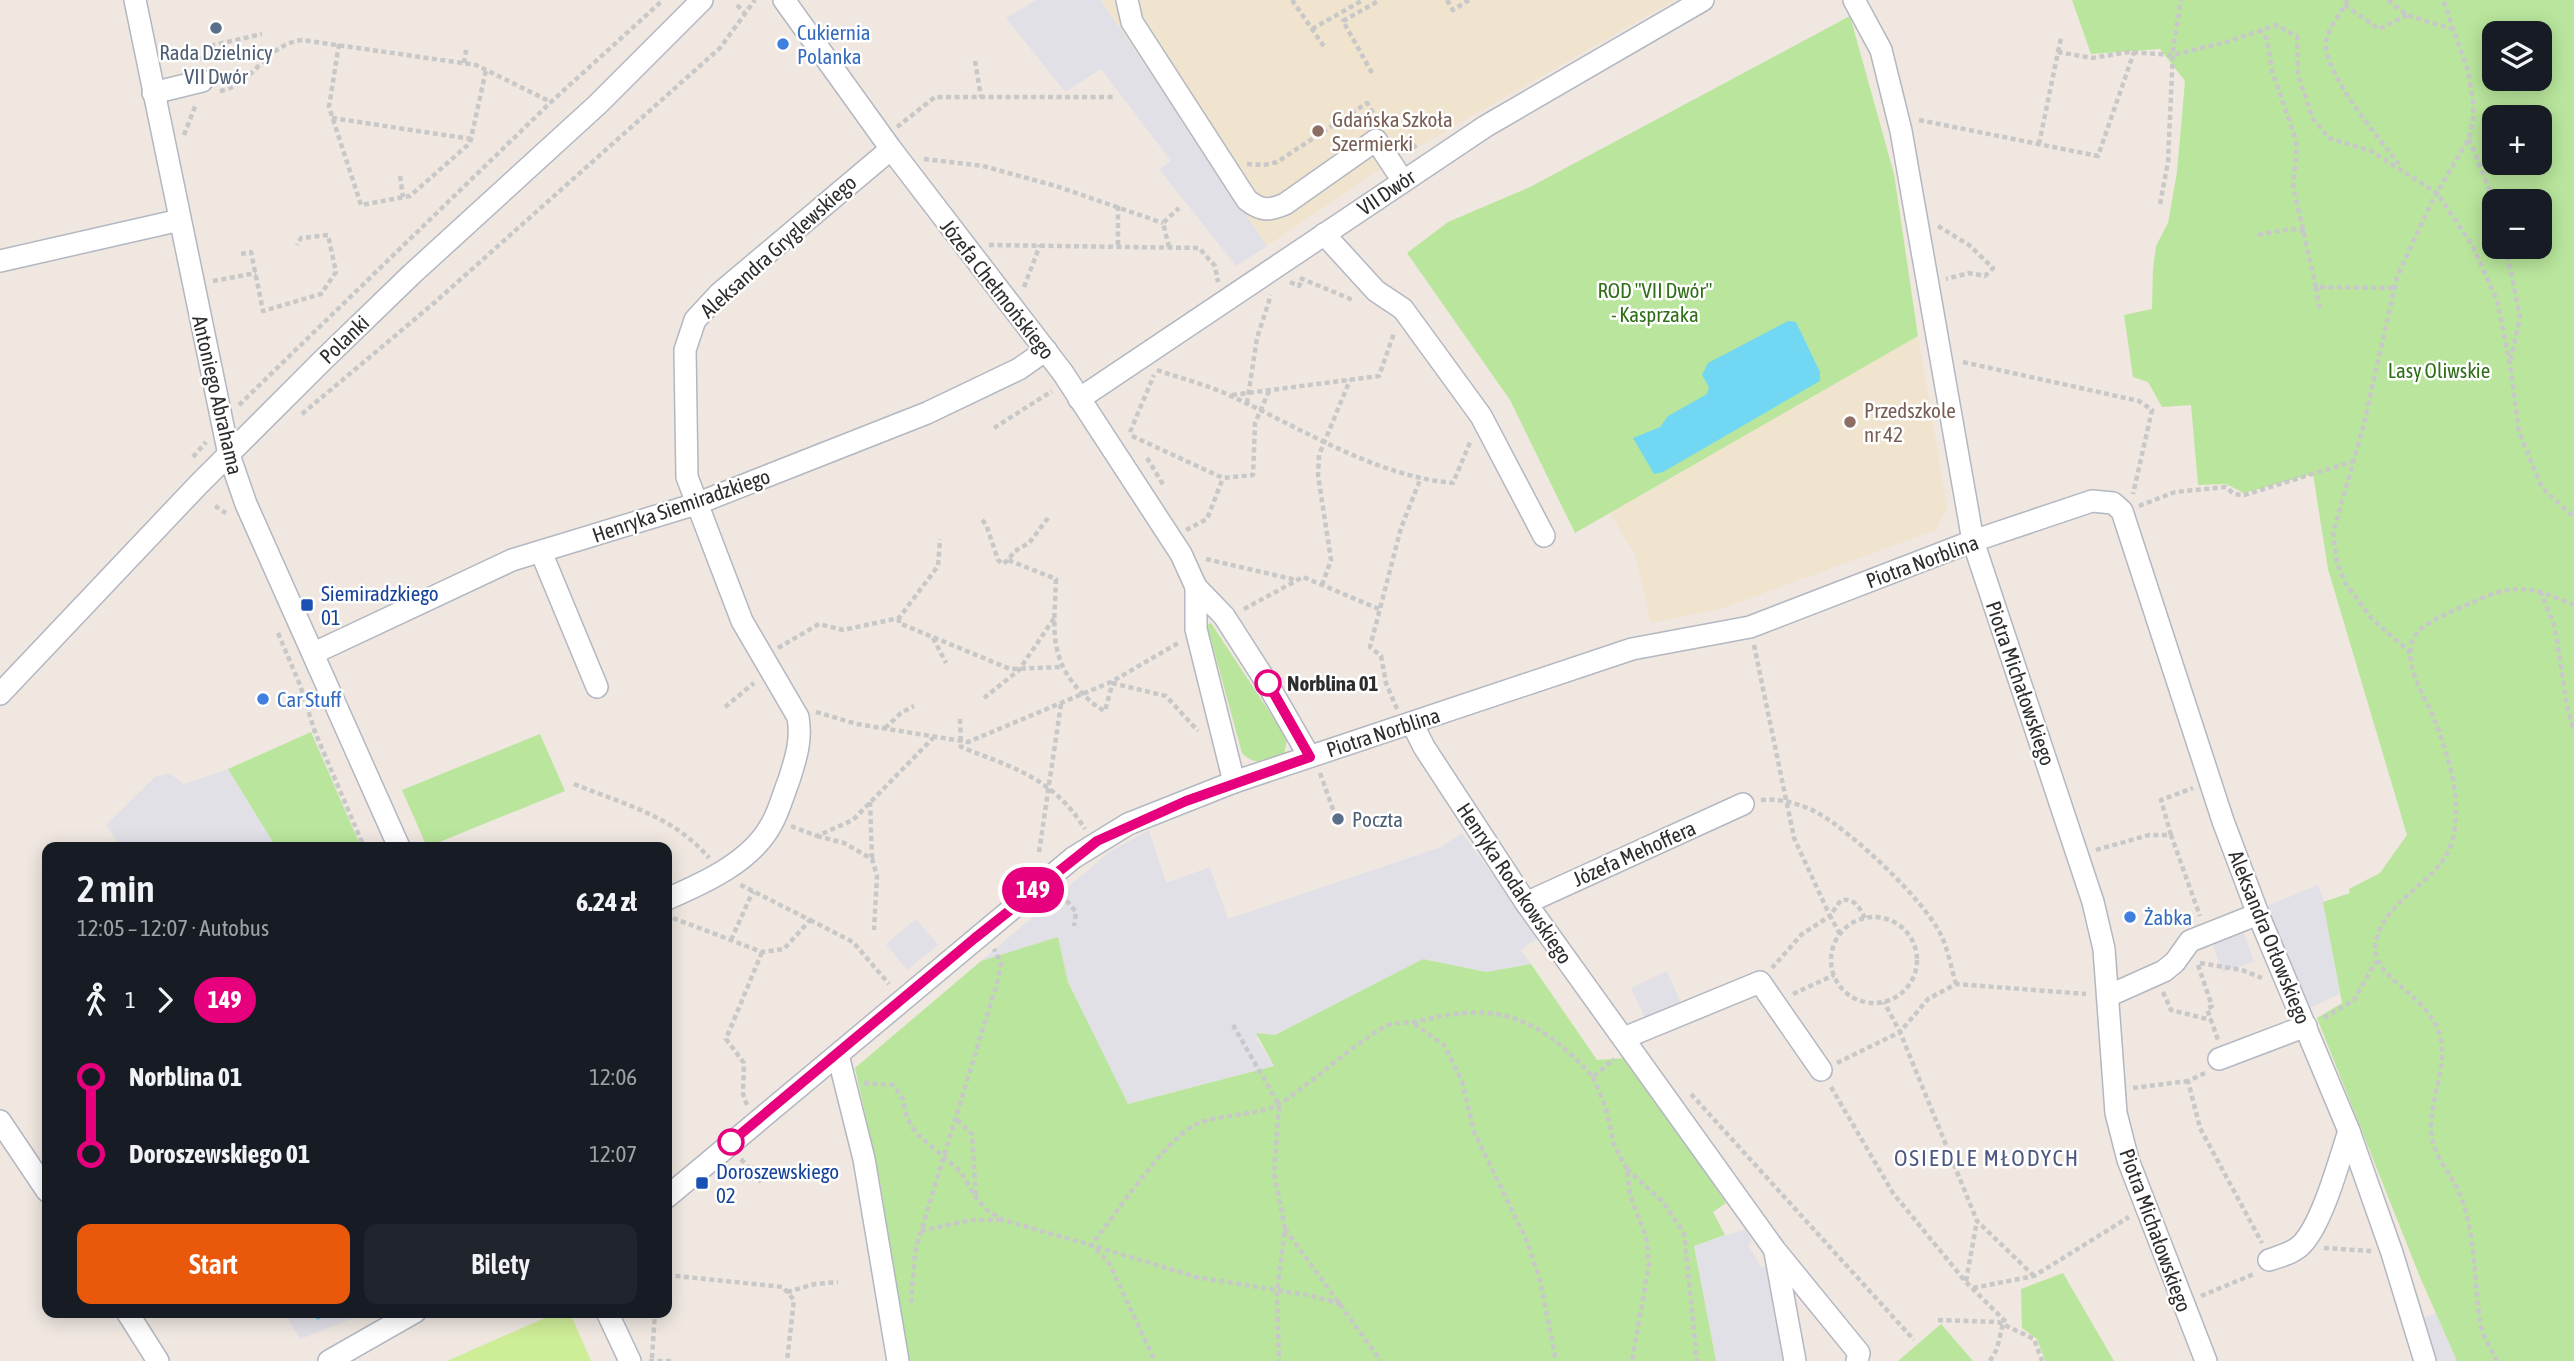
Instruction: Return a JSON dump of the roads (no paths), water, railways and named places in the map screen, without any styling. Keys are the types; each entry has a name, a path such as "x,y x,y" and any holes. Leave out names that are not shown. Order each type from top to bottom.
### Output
{"street":[{"name":"Antoniego Abrahama","path":"135,0 229,455 246,504 398,842"},
{"name":"Polanki","path":"0,694 229,455 412,274 597,105 702,0"},
{"name":"Józefa Chełmońskiego","path":"784,0 897,143 1046,350 1070,398 1200,578 1224,616 1308,766"},
{"path":"1127,0 1132,22 1247,200 1258,208 1270,211 1285,204 1377,140 1403,181"},
{"name":"VII Dwór","path":"1070,398 1486,126 1703,0"},
{"name":"Piotra Michałowskiego","path":"1854,0 1881,50 1896,107 1973,541 2093,902 2104,949 2099,995 2116,1114 2128,1160 2206,1361"},
{"path":"153,93 203,90"},
{"name":"Aleksandra Gryglewskiego","path":"672,897 722,873 761,840 774,820 799,749 798,717 742,621 687,477 685,350 695,320 720,293 897,143"},
{"path":"0,261 180,220"},
{"path":"1324,234 1376,291 1403,309 1481,416 1544,536"},
{"name":"Henryka Siemiradzkiego","path":"314,653 512,560 696,504 927,413 1019,369 1046,350"},
{"name":"Piotra Norblina","path":"672,1193 1094,844 1128,824 1234,782 1308,766 1407,715 1632,649 1750,627 1973,541 2092,501 2113,503 2122,511"},
{"name":"Aleksandra Orłowskiego","path":"2122,511 2223,821 2258,914 2349,1131 2392,1253 2425,1361"},
{"path":"541,552 597,687"},
{"name":"Józefa Chełmońskiego","path":"1200,578 1196,629 1234,782"},
{"name":"Henryka Rodakowskiego","path":"1407,715 1424,747 1526,903 1775,1250 1859,1353 1857,1361"},
{"name":"Józefa Mehoffera","path":"1526,903 1743,804"},
{"path":"2099,995 2164,971 2175,962 2190,941 2258,914"},
{"path":"1624,1038 1760,982 1828,1067"},
{"path":"2220,1059 2306,1026"},
{"path":"838,1055 864,1159 898,1361"},
{"path":"0,1121 42,1184"},
{"path":"2269,1260 2295,1250 2304,1243 2327,1195 2349,1131"},
{"name":"Henryka Rodakowskiego","path":"1775,1250 1796,1361"},
{"path":"131,1318 158,1361"},
{"path":"329,1361 404,1318"},
{"path":"610,1318 630,1361"}],"water":[{"path":"1788,321 1796,322 1820,372 1820,381 1663,472 1654,474 1633,438 1660,427 1668,416 1707,394 1709,387 1702,375 1708,363"}],"place":[{"name":"Rada Dzielnicy VII Dwór","path":"216,28"},
{"name":"Cukiernia Polanka","path":"783,44"},
{"name":"Gdańska Szkoła Szermierki","path":"1318,131"},
{"name":"Przedszkole nr 42","path":"1850,422"},
{"name":"Siemiradzkiego 01","path":"307,605"},
{"name":"Norblina 01","path":"1268,683"},
{"name":"Car Stuff","path":"263,699"},
{"name":"Poczta","path":"1338,819"},
{"name":"Żabka","path":"2130,917"},
{"name":"Doroszewskiego 02","path":"702,1183"}],"district":[{"name":"OSIEDLE MŁODYCH","path":"1987,1158"}],"park label":[{"name":"ROD \"VII Dwór\" - Kasprzaka","path":"1655,302"},
{"name":"Lasy Oliwskie","path":"2439,370"}]}
